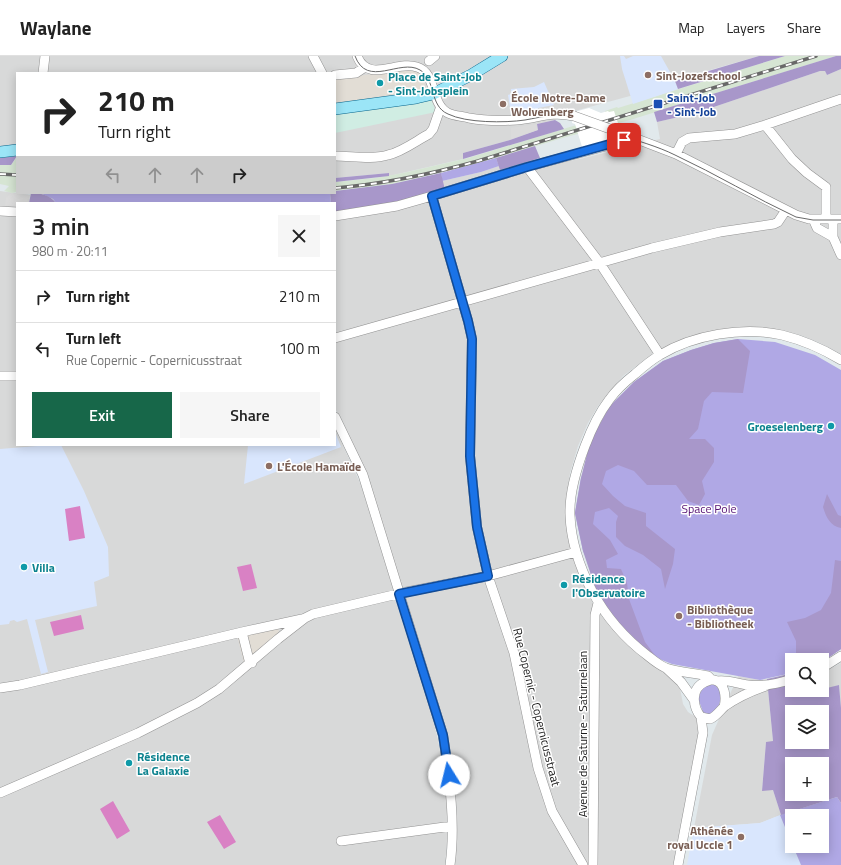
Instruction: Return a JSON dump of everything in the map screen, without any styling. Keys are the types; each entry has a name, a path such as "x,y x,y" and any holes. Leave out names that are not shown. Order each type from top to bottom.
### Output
{"main road":[{"path":"336,109 416,98 435,93 472,75 498,57"},
{"path":"0,152 16,150"}],"street":[{"path":"43,72 45,56"},
{"path":"313,56 321,72"},
{"path":"357,56 361,63 366,67 376,70 411,66 418,67 424,71 429,78 438,101 442,108 448,113 492,121 517,120 554,113 574,116 676,154 801,217 813,219 833,219"},
{"path":"410,56 411,66"},
{"path":"336,75 356,72 366,67"},
{"path":"676,154 682,142 689,138 735,134 841,99"},
{"path":"336,156 372,157 393,154 429,134 433,129 440,109 442,108"},
{"path":"765,125 787,154 807,173 826,187 833,219 833,237 841,254"},
{"path":"336,216 384,209 432,196 527,167 617,143 626,139 626,135"},
{"path":"527,167 599,262 660,355"},
{"name":"Rue Copernic - Copernicusstraat","path":"432,196 472,339 470,456 477,527 488,576 514,653 538,768 552,811 583,865"},
{"path":"336,338 599,262 720,232 774,224 778,222 786,210"},
{"path":"0,211 16,212"},
{"path":"813,219 817,228 833,237"},
{"path":"724,707 725,694 722,686 708,676 666,668 658,664 634,646 617,628 598,603 586,579 576,552 570,515 572,495 581,456 589,435 608,400 617,390 645,366 660,355 680,345 698,339 732,333 754,332 781,335 794,339 822,349 841,360"},
{"path":"0,376 16,376"},
{"path":"336,419 362,475 443,735 449,775 452,826 450,865"},
{"path":"0,793 138,733 184,710 219,689 252,663 282,630 313,614 399,594 488,576 576,552"},
{"name":"Avenue de Saturne - Saturnelaan","path":"593,865 595,615 598,603"},
{"path":"0,688 26,684 242,632 282,630 305,618"},
{"path":"242,632 249,660 252,663"},
{"path":"829,664 841,656"},
{"path":"666,668 681,682 694,700 696,708 706,718"},
{"path":"694,700 695,693 700,685 714,680 766,686"},
{"path":"706,718 718,714 724,707 748,693 785,681"},
{"path":"678,865 706,718"},
{"path":"340,841 452,826"}],"shaded area":[{"path":"0,56 759,56 675,80 678,89 630,96 571,112 555,120 537,124 538,130 510,140 463,153 463,159 389,176 389,173 336,178 336,72 16,72 16,156 0,158"},
{"name":"Sint-Jozefschool","path":"620,56 624,56 626,59 633,56 661,56 678,89 633,104 622,69"},
{"path":"759,56 785,56 678,89 675,81"},
{"path":"785,56 836,56 630,120 479,163 392,184 336,191 336,182 375,178 403,173 468,158 606,116 605,111"},
{"path":"836,56 841,56 841,69 827,75 825,71 820,71 696,113 657,122 654,112"},
{"name":"Place de Saint-Job - Sint-Jobsplein","path":"410,69 421,73 427,92 336,106 336,79"},
{"path":"841,69 841,354 818,342 800,335 780,330 745,327 718,330 695,335 659,350 600,258 533,174 535,167 580,159 660,139 657,122 696,113 820,71 825,71 827,75"},
{"path":"544,82 554,105 538,108 538,110 510,114 512,113 508,95 511,94 511,89 534,87"},
{"path":"431,99 436,112 336,133 336,113"},
{"path":"555,120 560,123 564,129 463,159 463,153 510,140 538,130 537,124"},
{"path":"536,124 537,130 511,139 511,128"},
{"path":"535,146 540,158 500,170 496,158"},
{"path":"16,156 11,165 0,165 0,158"},
{"path":"16,158 16,192 12,193 4,191 9,186 0,184 0,165 11,165"},
{"path":"499,166 503,178 525,171 592,259 591,262 597,266 655,352 623,376 598,406 588,423 578,446 570,473 567,495 573,557 593,603 593,608 600,613 615,631 677,684 680,688 683,704 688,712 699,719 700,728 673,865 455,865 457,820 455,781 445,725 370,484 341,418 336,410 336,341 465,298 437,199 446,195 442,181 481,172"},
{"path":"389,173 389,176 336,182 336,178"},
{"path":"441,173 445,190 407,200 336,212 336,202 331,202 330,194 336,194 336,191 392,184"},
{"path":"0,191 30,195 29,202 16,202 16,446 336,446 336,430 361,485 393,588 398,599 397,602 431,711 445,781 447,802 447,843 445,865 0,865"},
{"path":"11,193 29,195 28,202 16,202 16,206 5,206 6,198"},
{"path":"31,194 42,194 51,198 55,202 29,202"},
{"path":"428,201 430,202 457,300 336,335 336,219"},
{"path":"738,339 750,351 743,393 712,392 704,401 698,429 689,439 705,439 714,448 714,462 702,481 705,494 699,505 688,501 676,485 647,485 634,471 618,465 606,471 602,484 625,506 646,513 646,526 675,549 673,564 665,589 661,569 643,555 625,546 616,537 616,522 618,516 609,508 595,512 593,524 610,540 618,554 606,560 607,568 621,569 627,583 629,599 645,642 657,658 633,641 607,611 595,587 583,551 575,513 581,478 590,442 609,407 634,382 663,361 714,343"},
{"name":"L'École Hamaïde","path":"336,434 341,447 244,484 248,446 336,446"},
{"path":"62,446 84,491 108,547 109,576 94,582 97,606 35,620 48,672 41,674 27,619 17,622 14,620 10,621 9,624 0,625 0,449"},
{"path":"827,494 838,515 841,516 841,528 831,523 823,507"},
{"path":"80,506 85,538 69,541 65,509"},
{"path":"835,560 841,561 841,649 829,657 829,653 796,653 796,641 787,622 805,618 821,610 831,593"},
{"path":"251,564 257,588 243,591 237,567"},
{"path":"81,615 84,629 54,636 50,622"},
{"path":"277,628 279,630 278,635 244,663 237,635"},
{"path":"841,663 841,708 839,685 829,688 829,669"},
{"path":"785,675 785,697 829,697 829,688 839,685 841,708 841,803 837,797 829,800 829,757 785,757 785,801 825,801 800,809 785,809 785,814 781,815 773,790 762,791 766,742 773,741 767,679"},
{"path":"738,676 760,680 767,679 773,742 766,742 762,790 773,790 781,815 760,823 694,828 712,735"},
{"path":"113,801 130,831 117,839 100,809"},
{"path":"220,815 236,842 224,849 207,822"},
{"name":"Athénée royal Uccle 1","path":"780,815 785,827 785,853 796,853 801,865 687,865 694,828 760,823"}],"green space":[{"path":"496,158 499,166 481,172 442,181 441,173"},
{"path":"42,194 330,194 331,202 55,202 53,199"},
{"name":"Space Pole","path":"738,339 775,342 815,355 841,370 841,649 829,657 829,653 785,653 785,675 760,680 672,664 657,658 633,641 583,551 575,513 581,478 609,407 634,382 663,361 714,343"},
{"path":"708,685 715,685 721,691 719,705 709,715 703,712 698,698 699,690"},
{"path":"837,797 841,803 841,865 801,865 796,853 829,853 829,809 799,809 824,801 829,801 829,800"},
{"path":"785,813 785,827 780,815"}],"pier":[{"path":"589,108 601,113 614,111 618,123 624,123 627,127 622,140 583,150 575,124 572,123 575,111"}],"tram line":[{"path":"355,56 360,66 367,70 376,72 403,67 412,67 420,70 425,74 438,105 442,110 456,117 475,121 497,122 517,121 554,115 573,117 668,152 796,217 813,220 841,220"}],"railway":[{"path":"336,188 407,178 478,161 816,56"},
{"path":"0,174 16,175"}],"place":[{"name":"Sint-Jozefschool","path":"648,75"},
{"name":"Place de Saint-Job - Sint-Jobsplein","path":"380,83"},
{"name":"École Notre-Dame Wolvenberg","path":"503,104"},
{"name":"Saint-Job - Sint-Job","path":"658,104"},
{"name":"Groeselenberg","path":"831,426"},
{"name":"L'École Hamaïde","path":"269,466"},
{"name":"Villa","path":"24,567"},
{"name":"Résidence l'Observatoire","path":"564,585"},
{"name":"Bibliothèque - Bibliotheek","path":"679,616"},
{"name":"Résidence La Galaxie","path":"129,763"},
{"name":"Athénée royal Uccle 1","path":"741,837"}],"route":[{"path":"449,775 443,735 399,594 488,576 477,527 470,456 472,339 432,196 501,174 624,140"}]}
